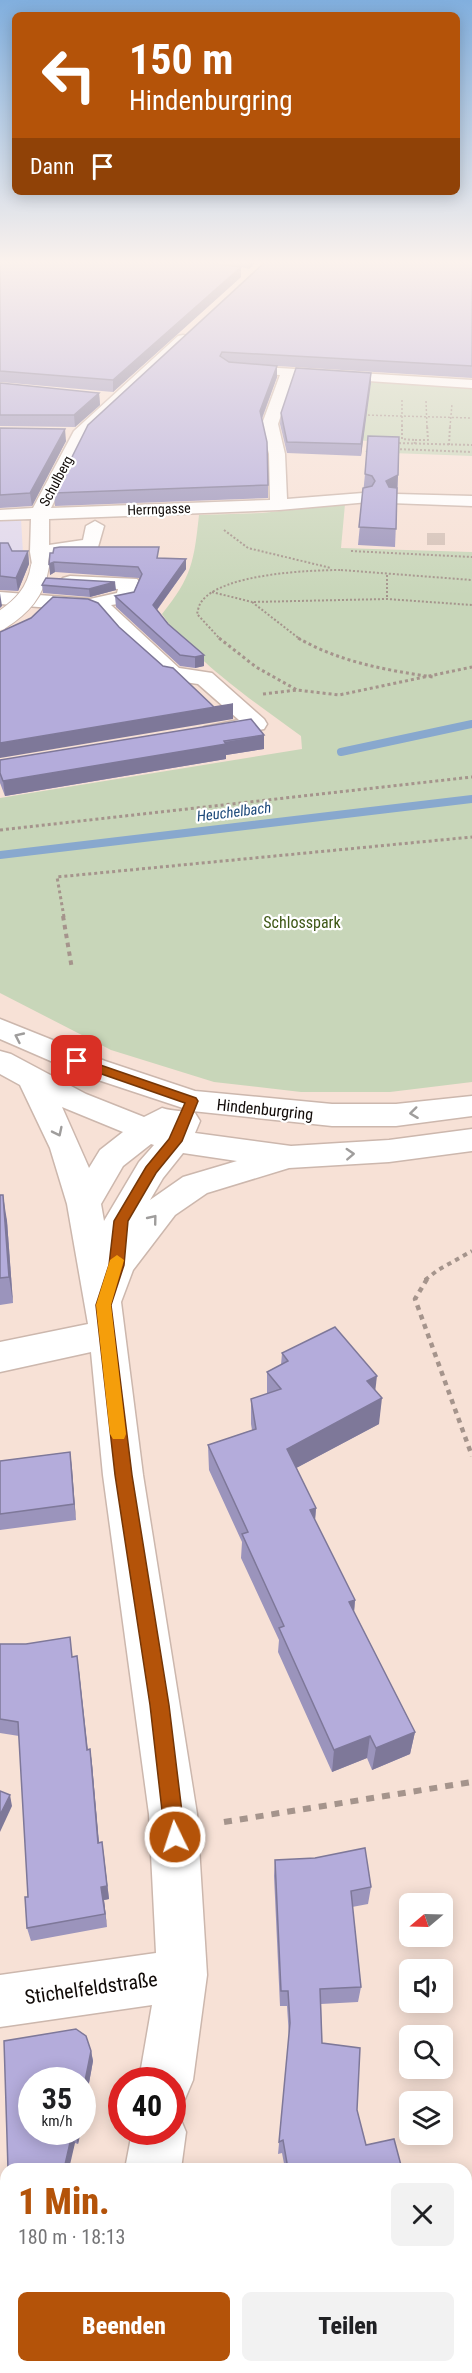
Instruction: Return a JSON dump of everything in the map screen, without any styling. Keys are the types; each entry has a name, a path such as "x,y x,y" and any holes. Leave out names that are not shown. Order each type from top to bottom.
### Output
{"street":[{"name":"Schulberg","path":"37,565 40,512 80,434 109,397 138,374"},
{"path":"279,505 277,454 270,424 287,374"},
{"path":"314,374 472,384"},
{"path":"57,434 80,434"},
{"name":"Herrngasse","path":"8,514 279,505 363,498"},
{"path":"396,499 472,501"},
{"name":"Schulberg","path":"0,502 8,514"},
{"path":"12,576 68,549 91,543 95,526"},
{"path":"22,598 37,565"},
{"path":"37,565 67,582 130,583 125,598 102,600 94,605"},
{"path":"0,621 24,604 33,591 37,565"},
{"path":"0,598 94,605 108,611 128,635 173,674 204,678 256,724 188,736"},
{"path":"0,640 24,626 49,601"},
{"name":"Hindenburgring","path":"0,1028 94,1068 192,1101 332,1115 396,1115 472,1106"},
{"path":"0,1061 75,1101 160,1135 291,1157 389,1152 472,1140"},
{"path":"33,1079 66,1148 84,1204 109,1301 123,1475 174,1814 182,1975 168,2067"},
{"path":"84,1204 111,1158 160,1135 192,1101"},
{"path":"109,1301 121,1221 151,1170 160,1135"},
{"path":"0,1357 109,1301 163,1207 195,1185 291,1157"},
{"name":"Stichelfeldstraße","path":"0,2001 182,1975"},
{"path":"154,2163 157,2145"}],"path":[{"path":"401,393 402,439 428,440 425,381"},
{"path":"360,415 472,418"},
{"path":"449,445 450,417"},
{"path":"414,440 415,444"},
{"path":"386,443 472,445"},
{"path":"389,449 472,452"},
{"path":"220,507 221,527 236,541 248,548 341,570"},
{"path":"351,551 436,540 472,557"},
{"path":"297,690 256,667 208,629 197,614 196,607 201,599 211,592 275,575 311,570 341,570 472,580"},
{"path":"387,575 387,599"},
{"path":"211,592 252,602 387,599 472,605"},
{"path":"252,602 291,636 315,648 383,670 433,677"},
{"path":"257,695 297,690 339,695 472,668"},
{"path":"0,830 472,777"},
{"path":"72,969 57,877 472,837"},
{"path":"472,1251 424,1280 418,1288 415,1299 472,1456"},
{"path":"224,1822 471,1780"}],"shaded area":[{"path":"21,519 23,554 0,571 0,521"}],"green space":[{"path":"335,376 472,386 472,456 365,452 371,441 300,438"},
{"name":"Schlosspark","path":"345,504 341,548 472,552 472,1082 390,1092 301,1092 214,1082 111,1050 0,993 0,798 302,749 301,736 207,664 190,648 162,614 186,579 193,557 199,515 262,513"}],"building":[{"path":"34,374 120,374 113,380"},
{"path":"144,374 274,374 260,411 267,442 268,485 54,493 88,425"},
{"path":"294,374 371,374 361,444 287,442 281,413"},
{"path":"0,383 99,393 74,415 0,415"},
{"path":"0,428 65,429 30,493 0,495"},
{"path":"368,436 399,437 398,475 386,481 389,487 397,488 396,529 359,527 363,488 372,486 375,481 372,476 365,474"},
{"path":"0,543 8,543 12,551 28,551 16,578 0,576"},
{"path":"159,547 157,558 186,559 153,605 168,624 204,655 195,657 180,655 115,596 134,592 142,574 138,567 54,562 49,564 50,553 53,553 54,548"},
{"path":"46,578 115,582 89,589 42,585"},
{"path":"53,597 88,599 98,603 119,627 163,666 173,668 214,707 233,704 0,743 0,632 31,618"},
{"path":"251,719 264,735 224,741 226,744 3,781 0,773 0,760"},
{"path":"0,1195 3,1195 9,1277 0,1278"},
{"path":"335,1327 377,1376 367,1381 382,1398 287,1449 316,1508 310,1510 355,1600 349,1602 415,1732 376,1748 370,1736 334,1750 279,1628 284,1626 242,1534 248,1532 208,1445 256,1429 251,1399 281,1389 267,1372 288,1361 282,1353"},
{"path":"70,1452 74,1504 0,1514 0,1461"},
{"path":"70,1637 72,1657 77,1656 87,1750 90,1749 98,1843 102,1842 107,1886 101,1887 105,1914 27,1928 25,1897 28,1897 18,1722 0,1719 0,1644 26,1644"},
{"path":"0,1791 10,1795 0,1815"},
{"path":"365,1848 371,1887 351,1891 361,1987 320,1989 322,2043 360,2048 357,2110 366,2145 394,2139 400,2163 287,2163 283,2140 279,2142 290,2023 288,1991 281,1991 275,1860 315,1858"},
{"path":"76,2029 86,2036 91,2051 88,2067 18,2067 18,2145 69,2145 65,2163 8,2163 4,2041"}],"waterway":[{"path":"341,752 472,724"},
{"name":"Heuchelbach","path":"0,855 472,799"}],"tunnel":[{"path":"436,533 436,545"}],"slow traffic":[{"path":"117,1260 104,1305 118,1434"}],"route":[{"path":"77,1061 192,1101 175,1141 151,1170 121,1221 117,1265 104,1305 123,1475 159,1705 175,1837"}]}
